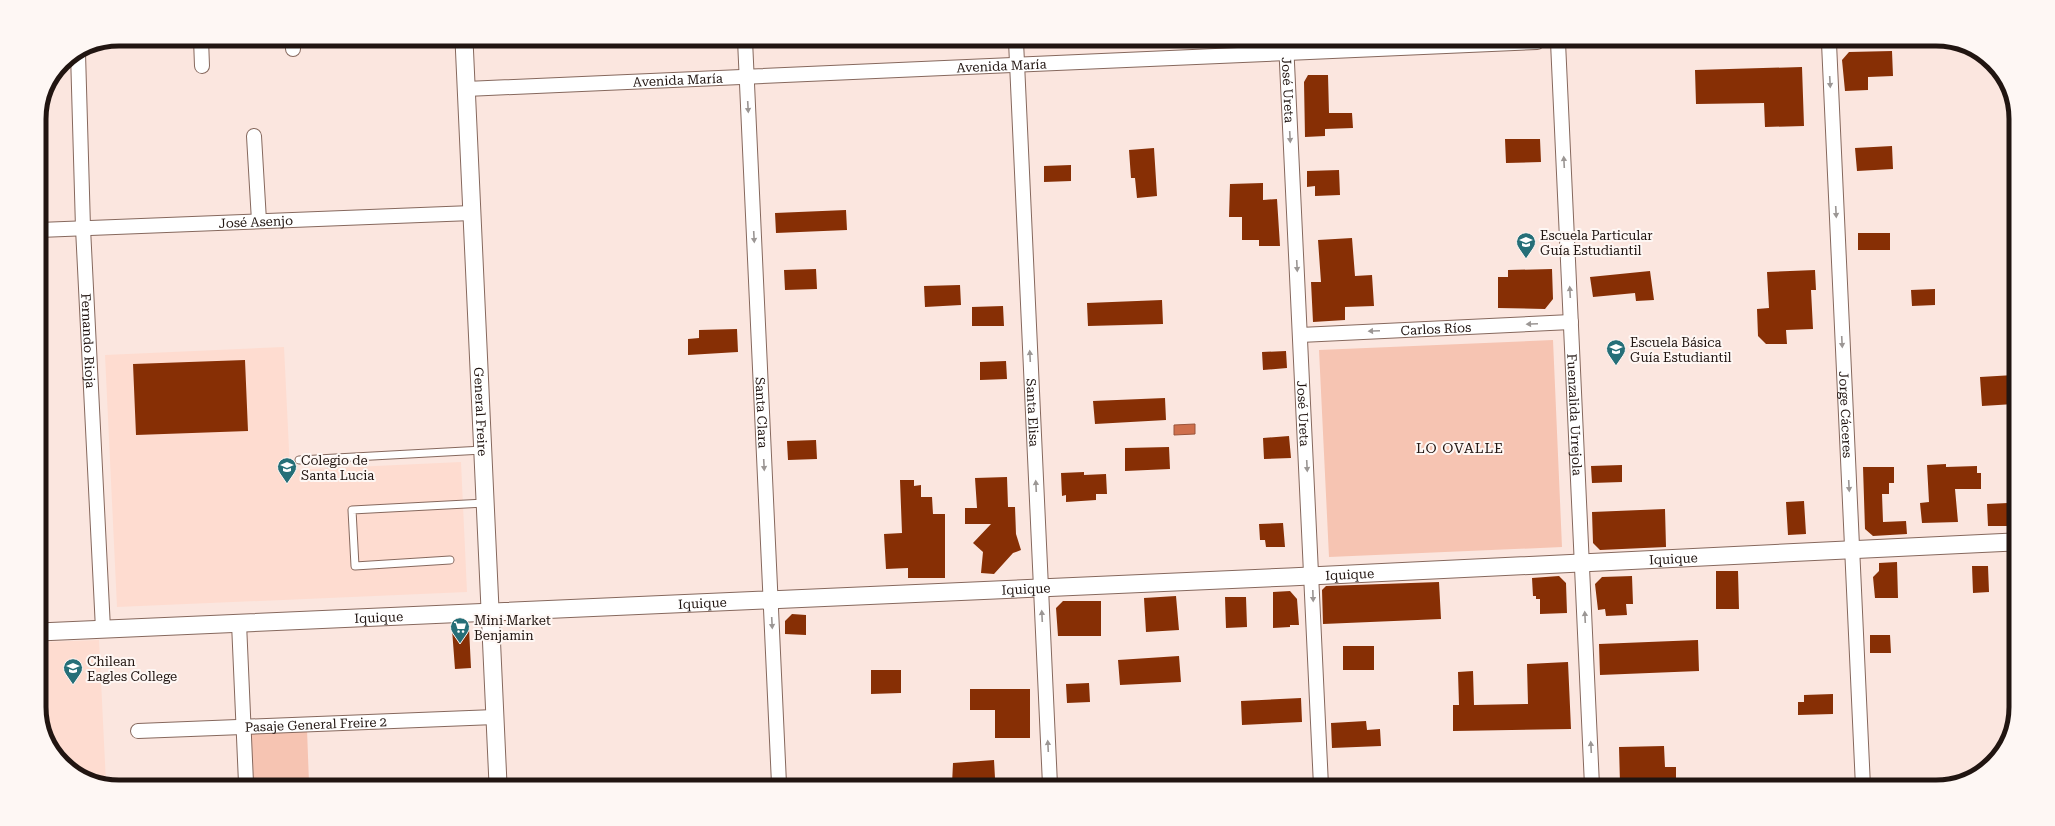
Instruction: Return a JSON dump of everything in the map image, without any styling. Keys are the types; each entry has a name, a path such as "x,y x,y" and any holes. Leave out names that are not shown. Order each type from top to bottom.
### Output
{"street":[{"path":"201,46 202,66"},
{"name":"General Freire","path":"464,46 498,780"},
{"name":"Santa Clara","path":"745,46 779,780"},
{"name":"Santa Elisa","path":"1016,46 1050,780"},
{"name":"Avenida María","path":"466,89 1017,66 1286,48 1370,46"},
{"name":"Fuenzalida Urrejola","path":"1558,46 1592,780"},
{"name":"Jorge Cáceres","path":"1829,46 1863,780"},
{"name":"José Ureta","path":"1286,48 1321,780"},
{"name":"Fernando Rioja","path":"78,59 83,228 103,629"},
{"path":"254,136 259,221"},
{"name":"José Asenjo","path":"46,230 472,213"},
{"name":"Carlos Ríos","path":"1300,335 1571,322"},
{"name":"Iquique","path":"46,632 1312,576 2009,542"},
{"path":"239,623 246,780"},
{"name":"Pasaje General Freire 2","path":"138,731 495,717"}],"lane":[{"path":"299,460 483,450"},
{"path":"450,560 355,566 352,510 485,503"}],"shaded area":[{"path":"1553,340 1562,547 1329,557 1319,350"},
{"name":"Colegio de Santa Lucia","path":"284,347 290,470 461,462 467,592 117,607 105,355"},
{"path":"1195,424 1195,434 1174,435 1174,425"},
{"name":"Chilean Eagles College","path":"99,640 106,778 87,772 67,759 56,743 50,730 46,711 46,642"},
{"path":"307,729 309,780 251,780 249,731"}],"building":[{"path":"1892,51 1893,76 1868,77 1868,90 1845,91 1842,60 1849,52"},
{"path":"1802,67 1804,126 1765,127 1764,103 1696,104 1695,70"},
{"path":"1308,75 1328,75 1329,113 1352,113 1353,128 1325,129 1325,136 1305,137 1304,82"},
{"path":"1505,139 1540,139 1541,162 1506,163"},
{"path":"1892,146 1893,169 1857,171 1855,148"},
{"path":"1154,148 1157,196 1137,198 1135,178 1131,178 1129,150"},
{"path":"1071,165 1071,181 1044,182 1044,166"},
{"path":"1339,170 1340,195 1315,196 1315,186 1307,187 1307,171"},
{"path":"1263,183 1263,200 1277,199 1280,246 1259,246 1259,240 1242,240 1242,217 1229,217 1230,184"},
{"path":"846,210 847,230 776,233 775,213"},
{"path":"1858,233 1890,233 1890,250 1858,250"},
{"path":"1352,238 1355,276 1372,275 1374,306 1345,307 1345,320 1313,322 1311,282 1321,282 1318,240"},
{"path":"816,269 817,289 785,290 784,270"},
{"path":"1552,269 1553,299 1545,309 1498,308 1498,277 1508,277 1508,270"},
{"path":"1815,270 1816,290 1811,290 1813,329 1786,330 1787,344 1766,344 1758,336 1757,309 1769,308 1767,272"},
{"path":"1650,271 1654,300 1636,301 1635,293 1593,297 1590,277"},
{"path":"960,285 961,305 925,307 924,286"},
{"path":"1935,289 1935,305 1912,306 1911,290"},
{"path":"1162,300 1163,324 1088,326 1087,303"},
{"path":"1003,306 1004,326 972,326 972,307"},
{"path":"737,329 738,352 688,355 688,339 699,338 699,330"},
{"path":"1286,351 1287,368 1263,370 1262,352"},
{"path":"245,360 248,431 136,435 133,364"},
{"path":"1006,361 1007,379 980,380 980,362"},
{"path":"2009,375 2009,404 1982,406 1980,377"},
{"path":"1165,398 1166,420 1095,424 1093,401"},
{"path":"1289,436 1291,458 1264,459 1263,438"},
{"path":"816,440 817,459 788,460 787,441"},
{"path":"1169,447 1170,469 1125,471 1125,448"},
{"path":"1946,464 1946,467 1977,466 1977,473 1981,473 1981,489 1955,489 1958,522 1922,523 1920,503 1929,502 1927,465"},
{"path":"1622,465 1622,482 1592,483 1591,466"},
{"path":"1863,467 1894,467 1894,483 1889,483 1889,494 1882,494 1883,522 1906,521 1907,534 1873,536 1865,529"},
{"path":"1084,472 1084,475 1106,474 1107,494 1096,494 1096,500 1066,502 1066,495 1062,496 1061,473"},
{"path":"1007,477 1008,507 1015,507 1016,534 1021,550 1013,553 994,574 981,573 983,552 973,543 991,524 965,524 965,508 977,508 975,478"},
{"path":"900,480 914,480 914,486 921,485 921,497 932,497 933,514 945,514 945,578 908,578 908,568 886,569 884,534 902,533"},
{"path":"1804,501 1806,534 1788,535 1786,502"},
{"path":"2008,503 2009,526 1988,526 1987,504"},
{"path":"1665,509 1666,547 1600,550 1593,543 1592,512"},
{"path":"1283,523 1285,547 1266,547 1265,540 1260,540 1259,524"},
{"path":"1897,562 1898,598 1875,598 1873,577 1879,571 1879,563"},
{"path":"1972,566 1988,566 1989,592 1973,593"},
{"path":"1716,571 1738,571 1739,609 1716,609"},
{"path":"1559,576 1566,583 1567,613 1540,614 1540,599 1536,599 1536,596 1533,596 1532,578"},
{"path":"1632,576 1633,604 1626,604 1627,615 1606,616 1605,609 1598,610 1595,584 1602,577"},
{"path":"1439,582 1441,619 1323,624 1322,590 1326,586"},
{"path":"1290,591 1297,599 1299,625 1273,628 1273,592"},
{"path":"1176,596 1179,630 1146,632 1144,598"},
{"path":"1225,597 1246,597 1247,627 1226,628"},
{"path":"1063,601 1101,601 1101,636 1058,636 1056,608"},
{"path":"792,614 806,615 806,635 785,634 785,621"},
{"path":"469,628 471,668 455,669 452,629"},
{"path":"1870,635 1890,635 1891,653 1870,653"},
{"path":"1698,640 1699,671 1600,675 1599,644"},
{"path":"1343,646 1374,646 1374,670 1343,670"},
{"path":"1179,656 1181,682 1120,685 1118,660"},
{"path":"1568,662 1571,729 1453,731 1453,705 1459,705 1458,672 1473,671 1474,705 1528,704 1527,664"},
{"path":"871,670 901,670 901,693 871,694"},
{"path":"1089,683 1090,702 1067,703 1066,684"},
{"path":"970,689 1030,689 1030,738 995,738 995,710 970,710"},
{"path":"1833,694 1833,714 1798,715 1798,702 1804,702 1804,695"},
{"path":"1301,698 1302,722 1242,725 1241,701"},
{"path":"1366,721 1367,730 1380,729 1381,746 1332,748 1331,723"},
{"path":"1664,746 1665,767 1676,767 1676,780 1620,780 1619,747"},
{"path":"994,760 995,778 952,780 953,763"}],"place":[{"name":"Escuela Particular Guía Estudiantil","path":"1526,259"},
{"name":"Escuela Básica Guía Estudiantil","path":"1616,366"},
{"name":"Colegio de Santa Lucia","path":"287,484"},
{"name":"Mini Market Benjamin","path":"460,644"},
{"name":"Chilean Eagles College","path":"73,685"}],"district":[{"name":"LO OVALLE","path":"1460,448"}]}
